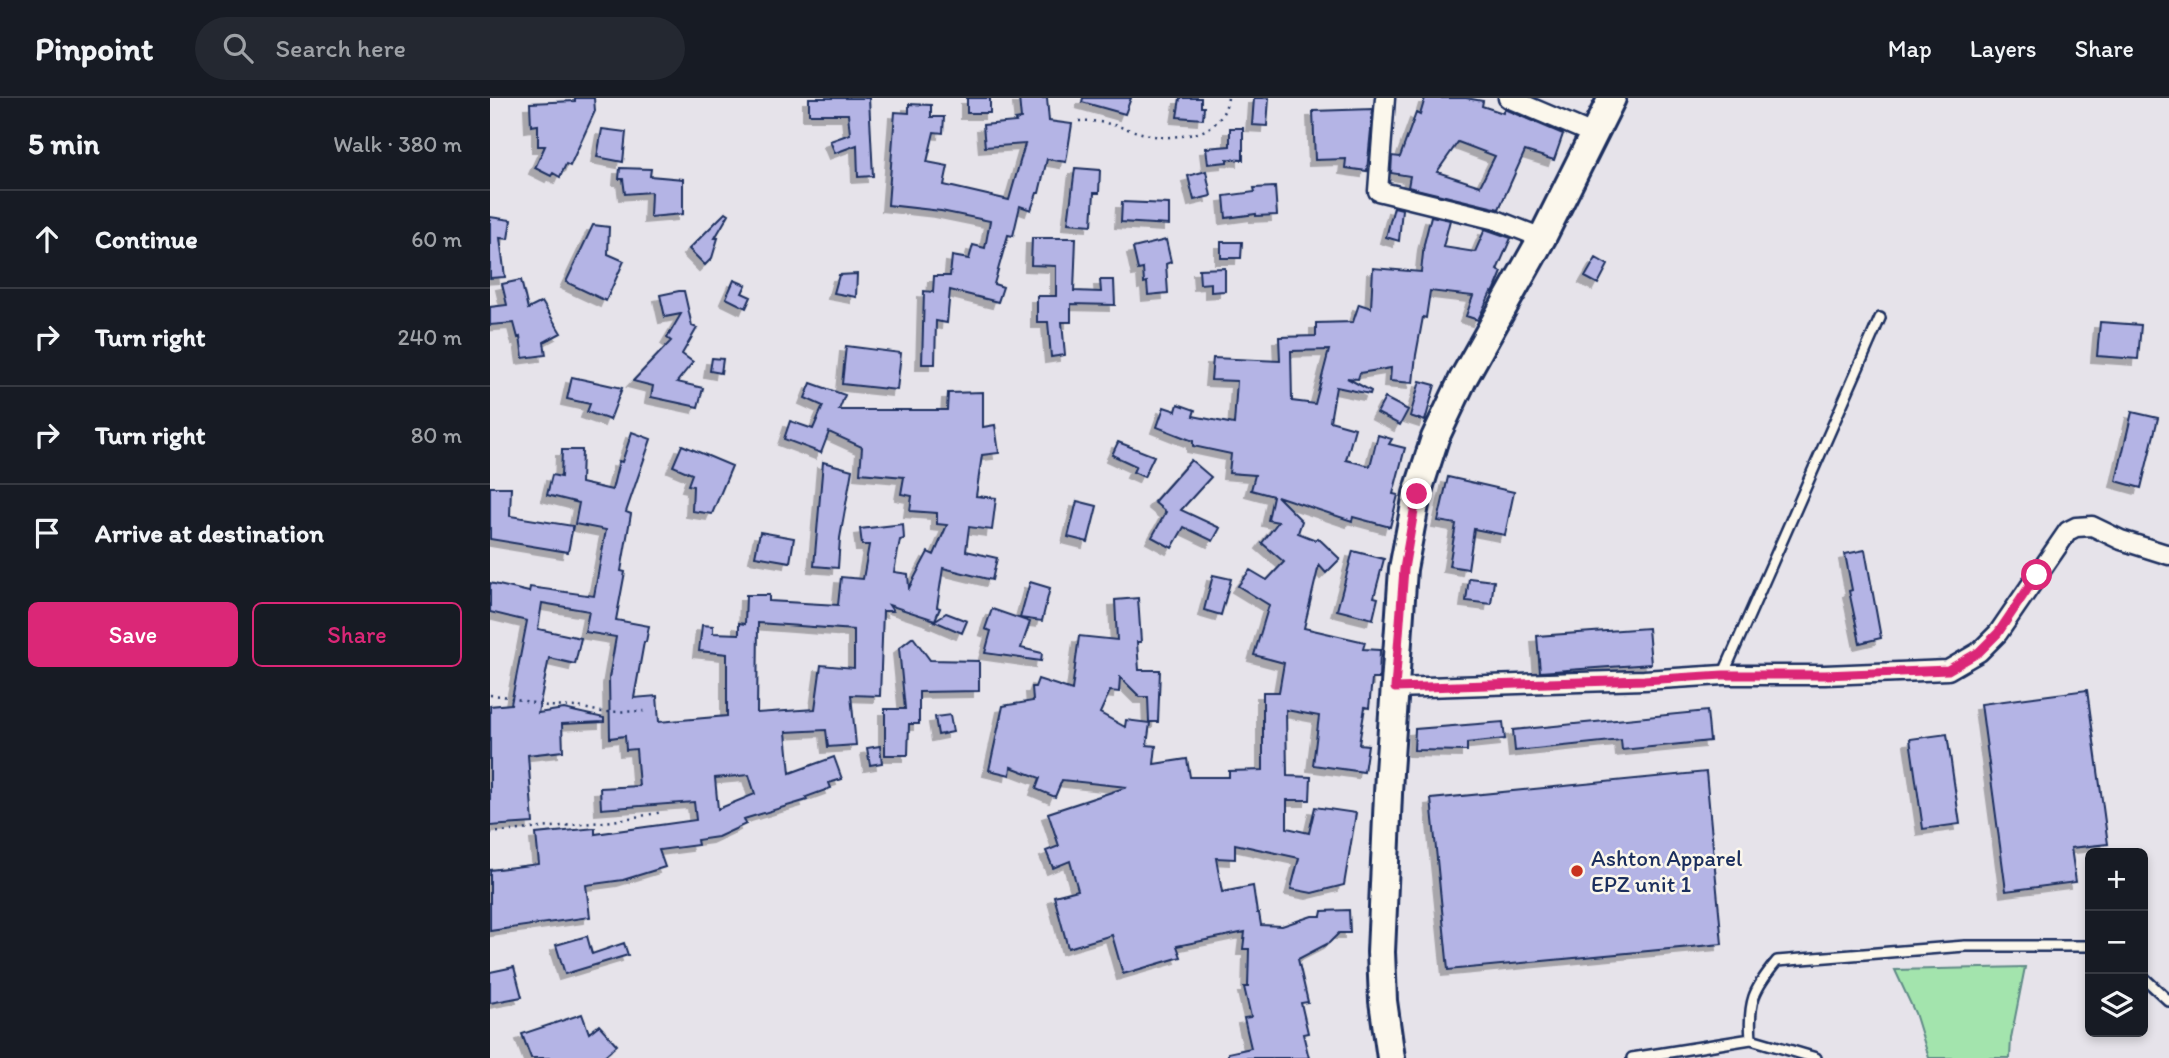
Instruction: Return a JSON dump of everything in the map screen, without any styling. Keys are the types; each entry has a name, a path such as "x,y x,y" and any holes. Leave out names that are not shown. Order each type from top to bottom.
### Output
{"main road":[{"path":"1391,1058 1383,1001 1381,952 1404,569 1417,494 1435,438 1474,360 1542,238 1612,98"}],"street":[{"path":"1385,98 1378,191 1496,220 1542,238"},
{"path":"1508,98 1593,134"},
{"path":"1395,688 1723,675 1825,675 1948,670 1979,652 1998,633 2068,531 2076,527 2092,526 2122,540 2169,555"}],"lane":[{"path":"1723,675 1880,318"},
{"path":"1751,1040 1749,1014 1758,985 1777,961 1965,946 2085,946"},
{"path":"2148,982 2169,1001"},
{"path":"1632,1058 1751,1040 1816,1058"}],"path":[{"path":"1079,121 1093,120 1162,137 1201,134 1217,124 1228,98"},
{"path":"490,695 547,706 578,707 602,712 649,711"},
{"path":"490,833 612,821 663,812"}],"green space":[{"path":"2025,967 2011,1038 2010,1058 1929,1058 1915,1013 1895,970"}],"building":[{"path":"575,98 594,98 595,111 570,166 566,164 560,177 553,173 551,176 535,168 545,146 538,146 538,125 531,126 530,103 575,101"},
{"path":"809,98 869,98 873,176 858,177 857,145 835,153 830,141 850,134 848,114 809,114"},
{"path":"967,98 990,98 990,113 967,113"},
{"path":"1019,98 1047,98 1049,121 1072,124 1066,162 1047,159 1039,193 1031,210 1020,206 1013,236 1008,235 994,284 1003,287 998,302 950,290 947,323 936,321 935,364 922,364 924,291 933,292 934,276 950,276 952,256 969,259 973,245 985,248 990,221 941,211 888,205 895,112 909,113 909,104 931,105 931,117 944,117 943,133 934,132 927,162 948,166 944,185 1009,200 1025,144 985,147 983,125 1016,122 1015,120 1021,119"},
{"path":"1083,98 1131,98 1125,114 1082,102"},
{"path":"1180,98 1201,98 1201,107 1204,107 1203,119 1177,117"},
{"path":"1254,98 1269,98 1267,126 1252,125"},
{"path":"1425,98 1466,98 1483,101 1482,106 1503,113 1504,109 1563,134 1554,160 1525,151 1499,209 1408,187 1410,176 1391,173 1392,156 1400,157 1416,113 1420,115","holes":["1458,142 1495,156 1480,186 1437,172"]},
{"path":"1373,109 1367,171 1345,168 1346,159 1315,160 1313,111"},
{"path":"1230,128 1243,128 1243,160 1227,159 1227,162 1208,164 1206,148 1230,146"},
{"path":"602,129 626,132 623,162 597,157"},
{"path":"620,168 651,169 650,176 683,179 683,214 650,217 651,192 625,194 623,179 619,179"},
{"path":"1075,168 1100,170 1099,193 1094,193 1092,225 1068,223"},
{"path":"1206,171 1211,196 1194,200 1188,176"},
{"path":"1275,187 1277,215 1256,214 1226,218 1224,196 1255,192 1254,188"},
{"path":"1122,202 1169,204 1169,225 1121,222"},
{"path":"1394,207 1402,209 1399,241 1386,237"},
{"path":"726,212 729,214 715,238 718,238 712,258 705,265 689,249"},
{"path":"1431,216 1450,220 1443,247 1475,252 1485,229 1511,238 1497,270 1502,272 1478,320 1466,316 1473,296 1430,291 1426,318 1423,317 1413,383 1390,381 1391,368 1360,373 1358,379 1347,378 1371,391 1370,394 1336,387 1330,421 1355,428 1346,460 1370,466 1378,435 1392,439 1389,444 1405,448 1393,494 1398,495 1390,527 1353,517 1352,521 1277,496 1302,521 1298,533 1316,540 1318,538 1340,559 1326,573 1319,565 1304,628 1365,642 1363,649 1380,650 1379,679 1372,679 1369,708 1365,707 1359,744 1368,745 1364,772 1313,765 1319,716 1286,710 1287,776 1311,777 1310,800 1287,800 1287,828 1309,833 1315,807 1356,813 1344,885 1312,893 1291,889 1299,858 1235,844 1235,859 1216,858 1222,892 1253,886 1261,925 1282,926 1312,916 1321,916 1322,911 1349,910 1350,933 1339,933 1329,943 1298,959 1308,1002 1301,1003 1308,1033 1303,1034 1309,1058 1228,1058 1228,1053 1251,1048 1244,1018 1251,1017 1244,987 1248,987 1249,949 1243,949 1245,932 1177,946 1181,957 1123,974 1112,935 1068,948 1054,896 1078,890 1070,861 1053,868 1046,851 1059,846 1048,813 1127,787 1062,780 1055,797 1036,789 1040,778 1011,767 1010,775 989,770 1003,706 1033,701 1032,687 1035,687 1038,679 1072,690 1079,636 1117,640 1115,600 1138,598 1141,642 1137,642 1139,670 1160,670 1158,722 1149,722 1148,697 1140,697 1120,677 1119,692 1110,691 1100,713 1125,727 1126,720 1150,723 1147,745 1156,746 1154,764 1187,759 1190,777 1229,777 1229,771 1263,770 1263,692 1279,692 1284,663 1254,655 1269,605 1238,586 1250,570 1267,580 1284,562 1262,543 1278,522 1268,520 1273,496 1251,490 1255,475 1229,473 1231,454 1193,446 1193,441 1157,427 1164,407 1176,411 1178,404 1195,410 1193,416 1234,424 1237,381 1211,380 1213,358 1280,361 1279,337 1316,336 1316,323 1353,322 1359,304 1371,308 1373,268 1421,272","holes":["1329,350 1315,404 1292,401 1291,351"]},
{"path":"490,217 511,220 508,239 500,238 505,277 490,278"},
{"path":"593,225 609,227 608,254 624,261 606,301 566,282"},
{"path":"1032,238 1076,238 1074,291 1101,292 1100,280 1114,280 1115,305 1071,304 1071,322 1062,322 1065,355 1051,357 1048,322 1037,322 1037,296 1056,296 1056,266 1031,265"},
{"path":"1166,240 1171,262 1166,264 1168,293 1148,295 1143,269 1138,270 1133,248"},
{"path":"1221,242 1242,242 1241,258 1221,258"},
{"path":"1596,258 1608,265 1598,284 1585,277"},
{"path":"1225,268 1225,291 1211,292 1211,283 1200,284 1199,269"},
{"path":"857,274 856,297 834,293 839,275"},
{"path":"521,280 528,309 542,302 561,333 544,342 546,355 523,358 520,337 518,338 514,323 490,325 490,307 507,305 502,284"},
{"path":"734,280 746,285 742,293 751,297 746,308 726,298"},
{"path":"684,291 692,326 697,328 682,354 693,362 677,382 703,388 698,407 651,397 653,386 633,381 671,341 667,338 681,314 665,317 660,295"},
{"path":"2100,322 2141,325 2138,359 2097,356"},
{"path":"846,346 901,353 897,390 842,384"},
{"path":"712,358 723,359 721,373 710,371"},
{"path":"572,377 622,388 610,420 587,412 590,404 567,399"},
{"path":"1420,381 1435,385 1425,421 1410,416"},
{"path":"811,383 845,395 839,410 947,410 948,393 983,392 983,427 995,425 999,453 982,455 976,496 996,498 992,530 969,527 966,551 997,558 992,580 943,568 937,607 940,608 935,620 889,605 893,611 883,611 880,696 851,695 856,745 828,747 826,730 786,732 790,773 834,757 842,779 829,783 831,788 806,797 807,800 744,819 746,824 718,837 697,840 698,845 659,850 665,867 623,880 586,885 590,917 490,931 490,870 539,864 536,834 595,828 595,834 696,820 694,802 601,809 600,788 639,786 636,749 626,750 625,736 610,738 609,678 616,637 585,632 589,611 542,603 538,629 581,638 575,664 549,658 538,713 564,709 604,718 604,722 562,724 563,751 528,755 533,823 490,826 490,706 511,704 527,621 490,612 490,583 529,592 530,587 594,596 606,530 575,524 579,503 547,495 552,475 561,477 562,450 582,450 581,483 612,490 619,461 622,462 632,432 651,439 626,512 631,514 621,571 625,572 616,620 649,626 634,698 657,696 659,722 727,716 727,654 699,651 702,625 713,626 713,633 739,634 739,623 745,624 746,595 769,595 769,601 838,605 841,577 863,579 869,545 862,545 860,529 903,524 904,539 900,540 894,572 908,574 909,588 928,552 934,555 947,525 937,524 937,513 910,511 912,496 901,494 904,477 860,473 862,447 829,432 821,453 784,439 790,421 813,429 823,406 805,398","holes":["758,623 854,630 854,668 821,665 815,709 757,713","749,775 755,794 718,809 715,778"]},
{"path":"1385,398 1408,410 1400,425 1377,413"},
{"path":"2132,412 2158,418 2141,488 2116,481"},
{"path":"1118,442 1154,456 1144,477 1133,472 1136,466 1112,455"},
{"path":"682,445 732,466 712,514 692,511 693,486 688,485 692,474 673,466"},
{"path":"1191,460 1211,477 1181,510 1220,528 1213,541 1184,527 1172,548 1152,537 1166,512 1154,502"},
{"path":"823,462 852,470 840,538 838,568 814,566"},
{"path":"1448,477 1514,492 1505,535 1474,529 1468,569 1449,566 1456,524 1438,521"},
{"path":"490,487 511,487 510,516 573,526 568,552 490,539"},
{"path":"1077,501 1097,506 1088,542 1068,537"},
{"path":"760,532 794,538 790,562 755,556"},
{"path":"1865,550 1881,638 1860,643 1849,591 1852,590 1845,554"},
{"path":"1353,551 1384,559 1374,597 1378,598 1373,619 1337,610"},
{"path":"1213,575 1231,579 1221,615 1204,610"},
{"path":"1469,578 1494,581 1491,604 1466,601"},
{"path":"1030,582 1050,588 1042,621 1020,618"},
{"path":"992,609 1030,622 1021,648 1042,653 1041,661 985,653 991,631 985,629"},
{"path":"946,613 967,621 962,633 934,621"},
{"path":"1648,628 1651,664 1540,672 1537,636"},
{"path":"913,637 930,660 979,661 979,691 919,692 919,724 909,724 908,755 885,755 885,709 905,709 899,648"},
{"path":"2087,690 2108,844 2071,848 2076,882 2006,891 1981,704"},
{"path":"1707,711 1710,741 1622,750 1621,740 1515,751 1513,730"},
{"path":"950,715 953,732 938,735 935,717"},
{"path":"1503,722 1505,739 1467,743 1467,751 1414,750 1415,729"},
{"path":"1947,734 1960,824 1923,829 1910,739"},
{"path":"880,746 882,763 870,765 867,748"},
{"name":"Ashton Apparel EPZ unit 1","path":"1706,772 1722,944 1448,970 1431,799"},
{"path":"587,936 592,954 624,943 628,955 565,974 556,945"},
{"path":"514,967 522,997 490,1003 490,972"},
{"path":"582,1014 589,1033 599,1025 617,1045 602,1058 531,1058 522,1034"}],"place":[{"name":"Ashton Apparel EPZ unit 1","path":"1577,871"}],"route":[{"path":"1417,494 1404,569 1395,688 1723,675 1825,675 1948,670 1979,652 1998,633 2037,575"}]}
